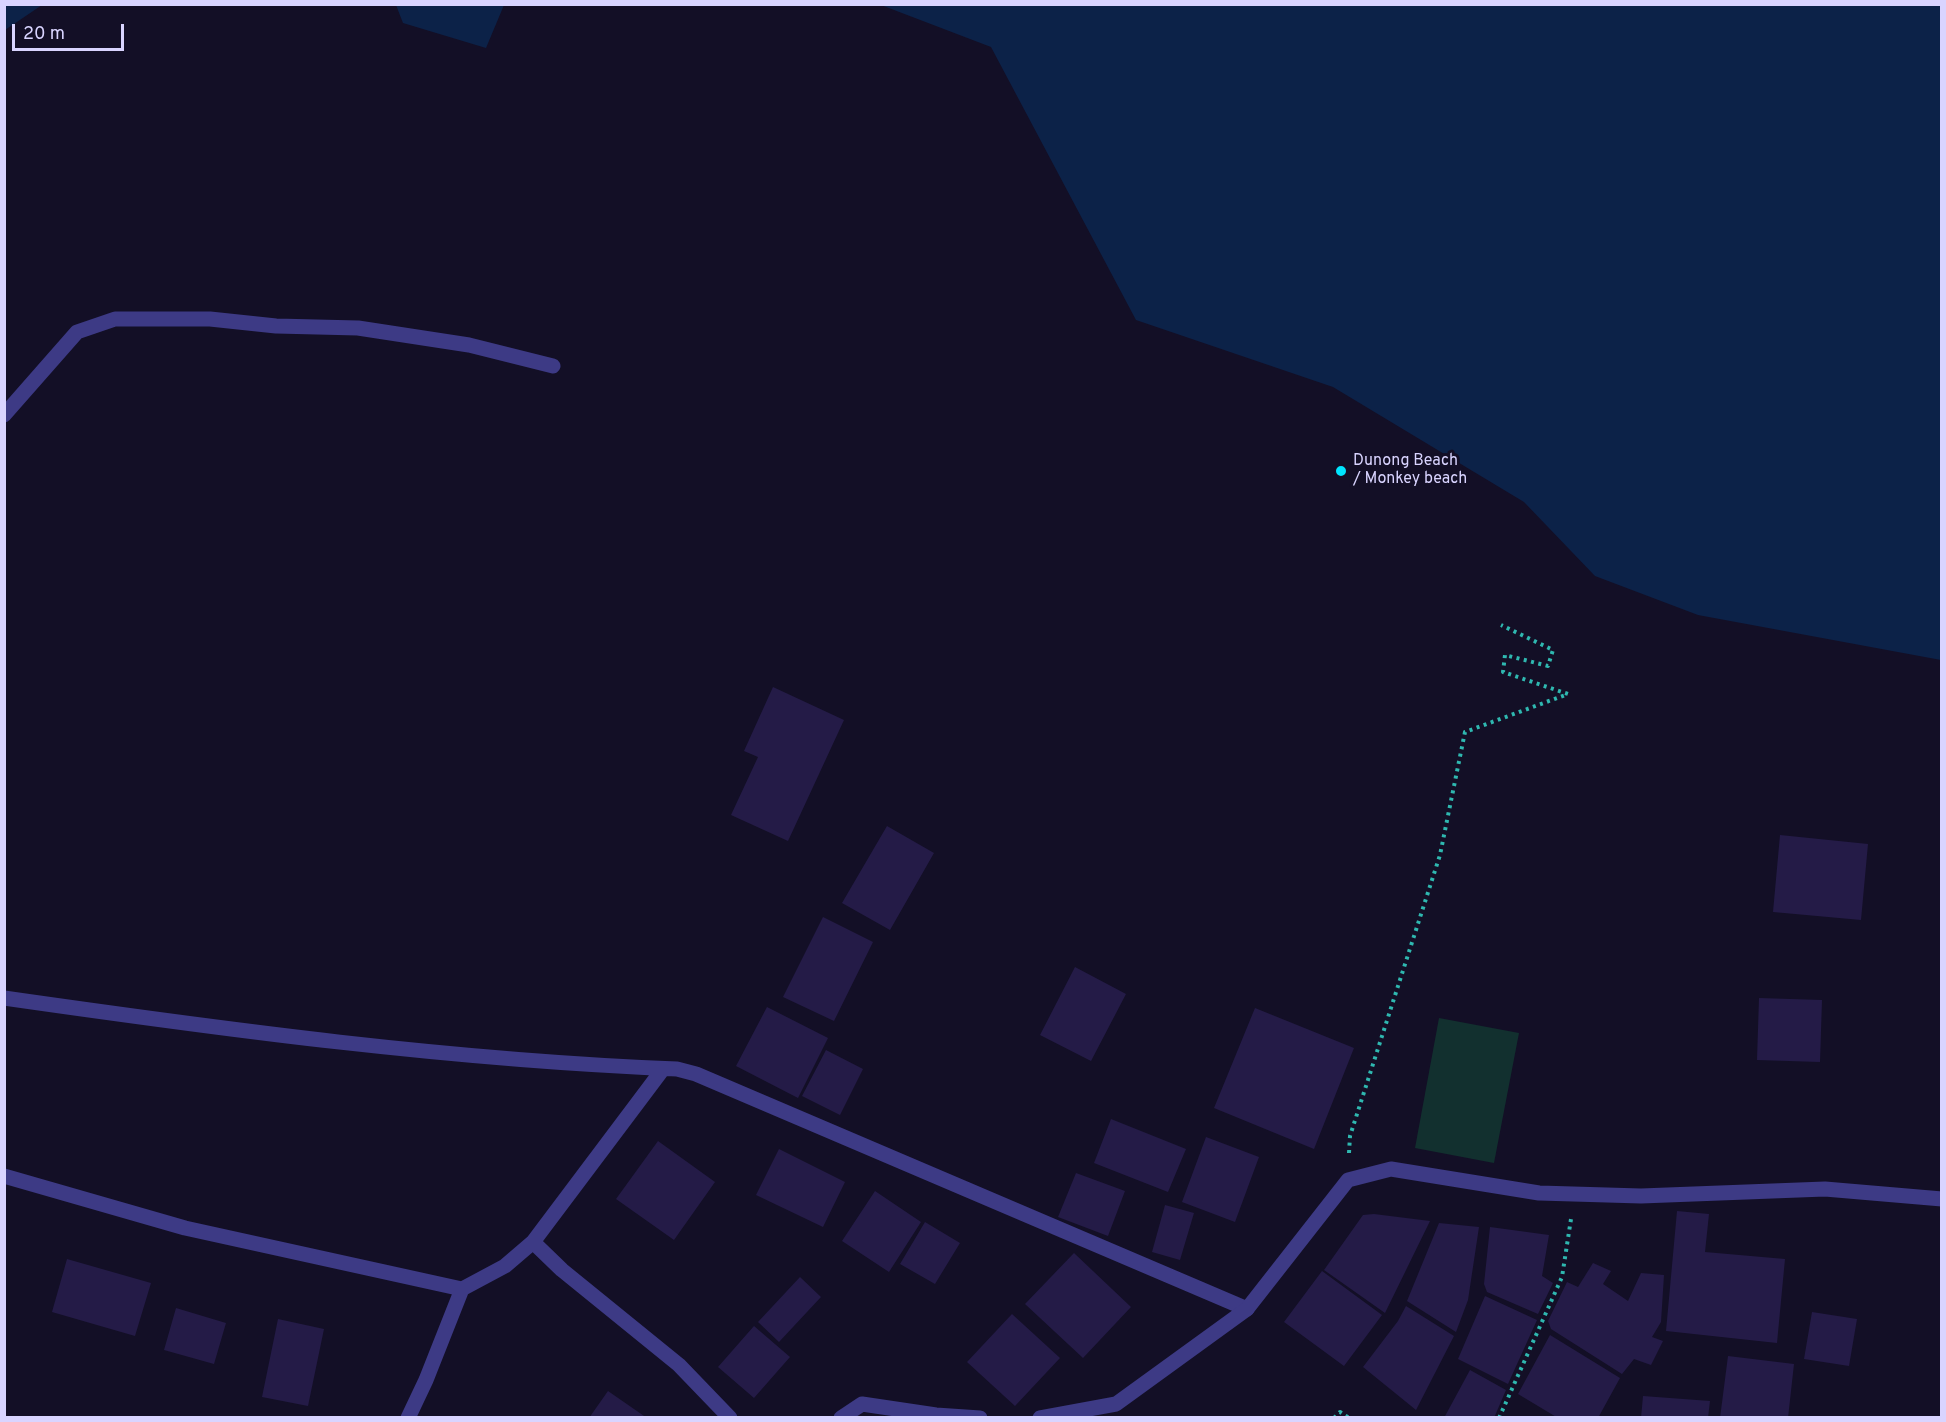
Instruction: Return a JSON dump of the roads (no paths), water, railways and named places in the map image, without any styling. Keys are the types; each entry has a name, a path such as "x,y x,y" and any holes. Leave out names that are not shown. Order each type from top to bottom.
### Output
{"street":[{"path":"4,415 77,332 115,319 210,319 276,326 358,328 470,345 553,366"},
{"path":"4,998 224,1029 436,1053 552,1064 677,1069 696,1074 1247,1309"},
{"path":"408,1418 426,1380 462,1289 505,1266 533,1242 663,1069"},
{"path":"1040,1418 1116,1404 1247,1309 1348,1180 1391,1169 1539,1193 1641,1196 1825,1188 1941,1199"},
{"path":"4,1176 185,1228 462,1289"},
{"path":"533,1242 562,1270 679,1365 730,1418"},
{"path":"841,1418 862,1404 936,1415 980,1418"}],"water":[{"path":"5,4 42,4 42,5 5,30"},
{"path":"396,4 504,5 486,48 403,23"},
{"path":"881,5 1941,5 1941,660 1698,615 1595,576 1524,502 1333,387 1136,320 991,47"}],"place":[{"name":"Dunong Beach / Monkey beach","path":"1341,471"}]}
